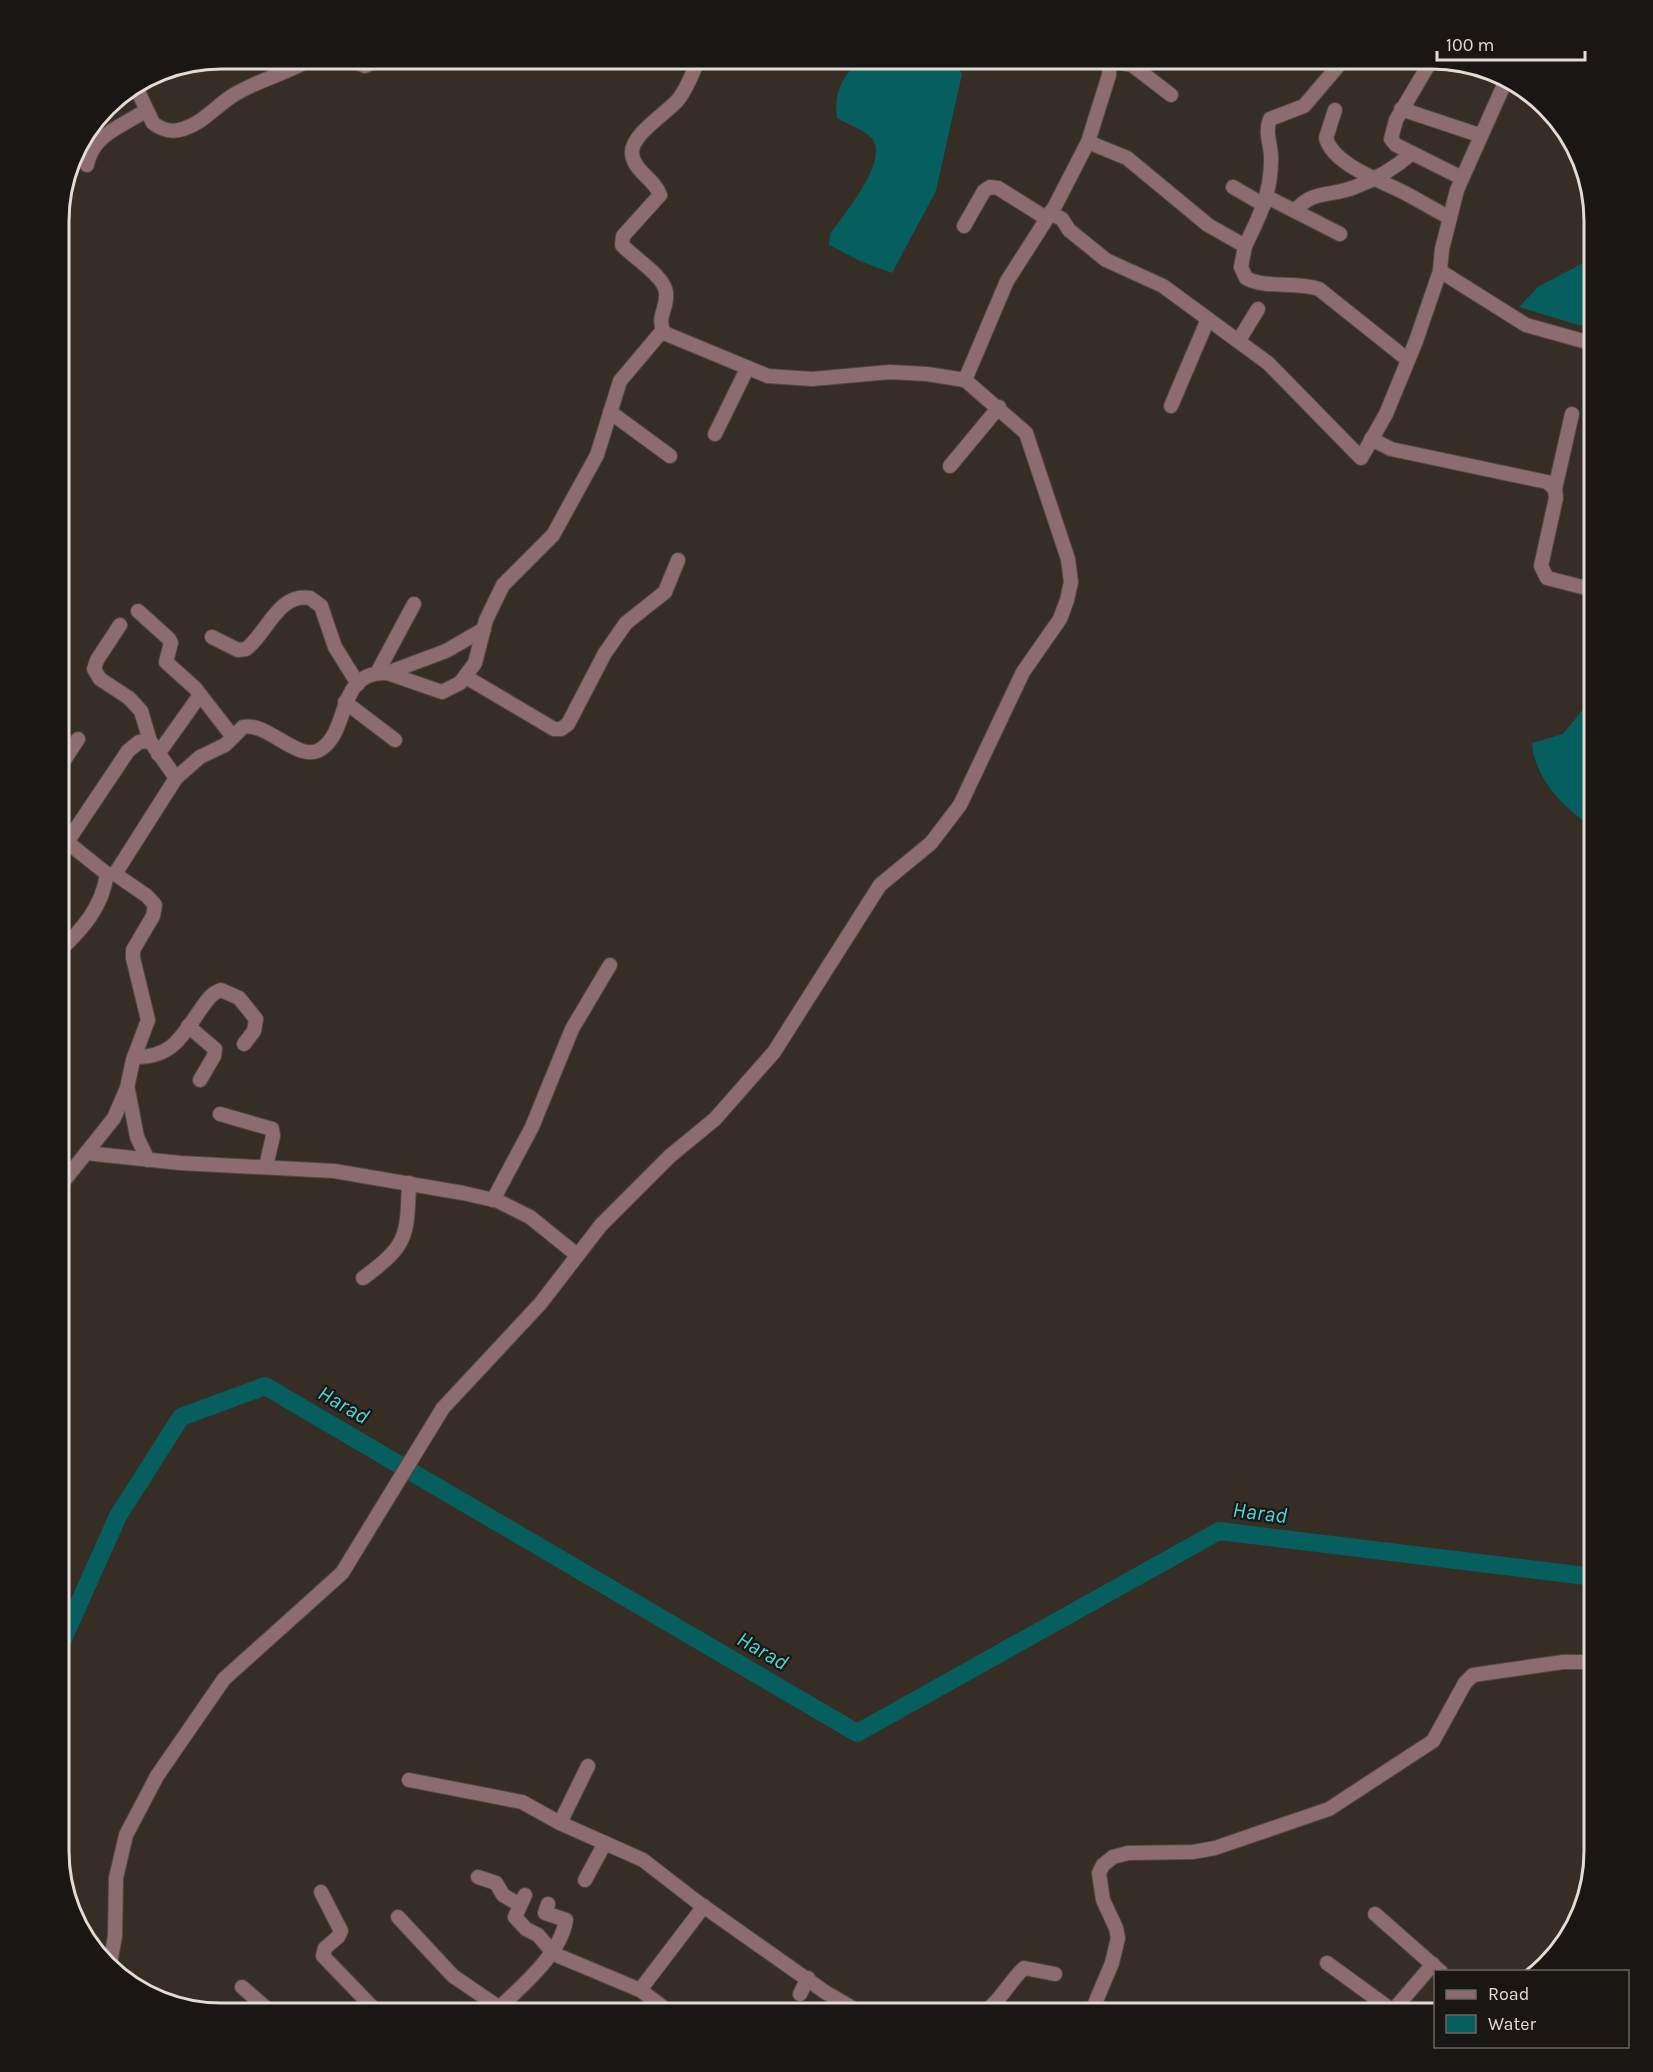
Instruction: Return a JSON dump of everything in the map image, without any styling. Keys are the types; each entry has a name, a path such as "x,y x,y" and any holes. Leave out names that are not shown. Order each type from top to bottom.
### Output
{"street":[{"path":"138,94 145,111 159,128 180,130 199,123 232,96 295,69"},
{"path":"111,1957 115,1936 116,1878 126,1835 157,1776 224,1679 342,1574 443,1407 540,1304 601,1225 670,1156 715,1119 774,1052 880,885 931,843 960,805 1023,672 1060,619 1071,582 1068,559 1026,433 999,407 965,380 927,374 890,372 812,379 781,378 747,369 663,330 659,321 666,301 663,283 622,245 623,236 660,195 658,187 636,164 632,152 635,141 677,100 693,69"},
{"path":"965,380 1007,281 1048,215 1088,142 1109,69"},
{"path":"1136,69 1171,95"},
{"path":"1335,69 1304,106 1270,119 1267,137 1271,161 1266,201 1245,246 1241,267 1246,278 1260,283 1306,285 1319,289 1408,360"},
{"path":"1426,69 1401,109 1391,129 1390,139 1412,153 1462,178"},
{"path":"964,226 984,190 990,187 998,188 1048,215 1062,219 1069,230 1106,260 1163,286 1268,363 1361,458 1386,414 1408,360 1440,271 1450,219 1462,178 1479,135 1503,87"},
{"path":"1401,109 1479,135"},
{"path":"1335,110 1328,129 1328,145 1333,152 1373,180 1394,187 1450,219"},
{"path":"87,165 89,152 99,139 145,111"},
{"path":"1088,142 1126,159 1208,225 1245,246"},
{"path":"1295,211 1304,200 1313,196 1353,189 1373,180 1412,153"},
{"path":"1233,187 1295,211 1340,234"},
{"path":"1440,271 1526,325 1584,341"},
{"path":"1239,340 1258,309"},
{"path":"1171,406 1208,319"},
{"path":"382,673 442,692 466,676 475,663 484,629 503,585 553,536 597,455 614,392 620,381 663,330"},
{"path":"715,434 747,369"},
{"path":"950,466 999,407"},
{"path":"610,412 670,456"},
{"path":"1572,414 1556,489 1555,510 1541,566 1547,579 1584,588"},
{"path":"1371,440 1391,449 1532,477 1556,489"},
{"path":"466,676 554,729 561,729 568,724 594,671 626,623 665,592 678,560"},
{"path":"212,637 238,650 246,649 284,605 294,598 310,597 321,606 335,647 358,684"},
{"path":"382,673 414,604"},
{"path":"138,611 169,639 171,644 166,662 200,695 233,737"},
{"path":"120,625 96,660 94,669 100,679 129,698 141,711 150,741 176,777"},
{"path":"69,942 96,909 111,874 176,777 200,757 225,745 239,729 247,726 303,751 316,752 327,744 333,735 345,702 358,684 382,673 446,651 484,629"},
{"path":"158,754 200,695"},
{"path":"345,702 395,740"},
{"path":"69,753 78,739"},
{"path":"69,828 128,751 139,742 150,741"},
{"path":"69,841 111,874 147,896 155,905 153,916 132,958 148,1020 134,1058 127,1088 114,1118 69,1174"},
{"path":"493,1200 532,1127 572,1029 610,965"},
{"path":"134,1058 156,1057 164,1054 216,991 226,990 246,1005 256,1019 254,1031 243,1044"},
{"path":"188,1026 215,1049 214,1056 200,1080"},
{"path":"127,1088 137,1137 148,1160"},
{"path":"220,1114 272,1128 273,1136 266,1167"},
{"path":"86,1153 148,1160 334,1171 493,1200 530,1217 577,1255"},
{"path":"363,1278 386,1263 404,1237 408,1222 409,1183"},
{"path":"1095,2003 1117,1947 1116,1928 1103,1900 1099,1873 1103,1865 1113,1857 1128,1853 1193,1852 1215,1848 1329,1809 1433,1741 1473,1675 1563,1662 1584,1662"},
{"path":"560,1823 588,1766"},
{"path":"409,1780 522,1802 560,1823 642,1860 704,1906 846,2003"},
{"path":"585,1880 605,1843"},
{"path":"478,1878 496,1883 503,1895 522,1900 515,1917 526,1929 538,1935 552,1952 640,1990 658,2003"},
{"path":"321,1892 341,1931 325,1948 323,1956 368,2003"},
{"path":"504,2003 552,1952 566,1920 545,1913 548,1904"},
{"path":"640,1990 704,1906"},
{"path":"1375,1914 1437,1968"},
{"path":"398,1917 453,1976 487,2003"},
{"path":"1327,1963 1380,2003"},
{"path":"995,2003 1011,1980 1024,1968 1055,1974"},
{"path":"1401,2003 1434,1971"},
{"path":"800,1994 808,1978"},
{"path":"242,1987 260,2003"}],"water":[{"path":"852,69 959,69 962,74 936,191 892,273 860,261 829,245 830,234 869,175 876,150 870,136 837,118 838,92"},
{"path":"1584,263 1584,325 1519,307 1539,286"},
{"path":"1584,708 1584,821 1550,788 1534,755 1532,743 1563,734"}],"waterway":[{"name":"Harad","path":"69,1626 118,1516 181,1417 265,1386 857,1733 1219,1531 1584,1576"}]}
